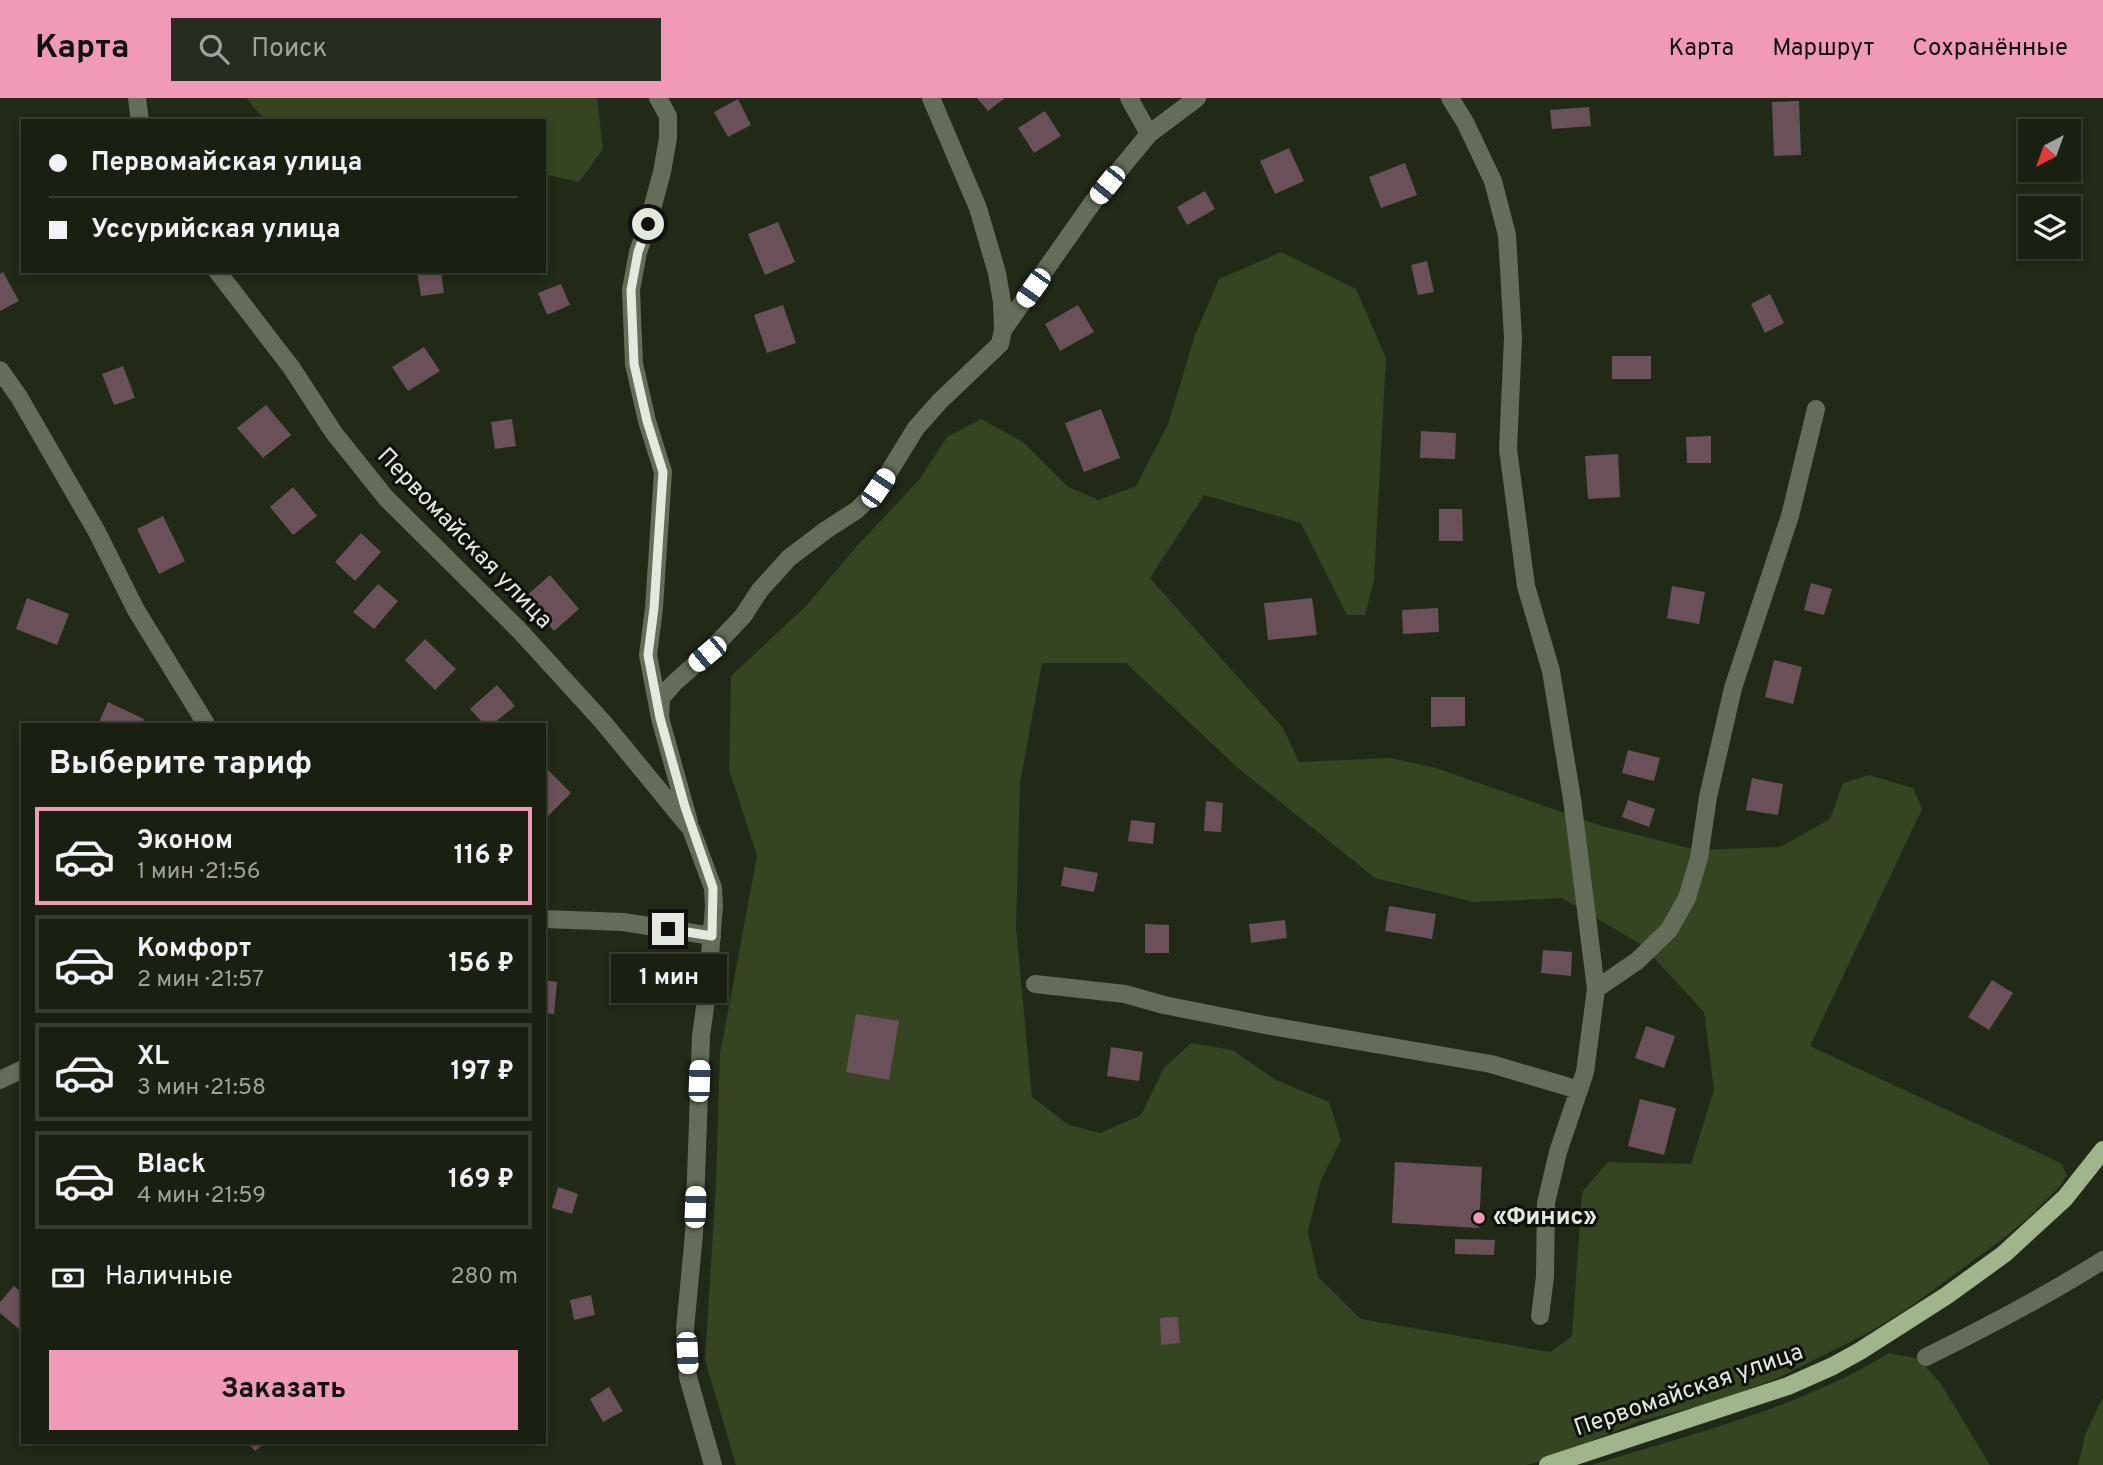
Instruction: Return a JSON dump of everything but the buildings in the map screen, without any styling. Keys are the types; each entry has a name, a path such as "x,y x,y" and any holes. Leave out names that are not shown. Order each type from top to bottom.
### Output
{"main road":[{"name":"Первомайская улица","path":"1548,1465 1788,1386 1860,1351 1947,1296 2004,1254 2065,1198 2103,1150"}],"street":[{"path":"137,98 140,119"},
{"name":"Первомайская улица","path":"658,98 668,116 668,138 662,173 638,252 631,290 634,364 647,421 663,472 654,608 648,655 660,718 691,829 713,888 712,936 701,1036 694,1234 685,1329 688,1377 713,1465"},
{"path":"660,718 661,698 674,683 707,654 743,616 760,590 789,558 857,510 878,488 916,428 940,401 1000,344 1003,330 1002,302 997,273 978,208 931,98"},
{"path":"1129,98 1149,134"},
{"path":"1003,330 1093,202 1149,134 1197,98"},
{"path":"1450,98 1465,122 1493,181 1507,235 1513,338 1508,449 1526,586 1550,671 1572,799 1596,989 1586,1072 1558,1152 1546,1203 1545,1277 1540,1316"},
{"name":"Первомайская улица","path":"218,273 291,367 334,433 386,498 519,631 603,722 691,829"},
{"path":"0,370 19,397 97,532 136,610 205,723"},
{"path":"1596,989 1637,961 1670,930 1687,898 1699,858 1708,797 1733,688 1790,516 1816,408"},
{"path":"546,919 623,922 712,936"},
{"path":"1035,984 1125,994 1164,1005 1265,1025 1491,1064 1579,1090"},
{"path":"0,1080 21,1070"},
{"path":"1926,1357 1985,1329 2103,1260"}],"green space":[{"path":"246,98 597,98 603,149 579,182 546,174 546,119 264,119"},
{"path":"1281,252 1356,289 1386,358 1374,580 1365,615 1347,615 1301,523 1204,495 1150,578 1283,728 1299,762 1391,758 1436,768 1599,825 1696,850 1780,847 1830,819 1843,783 1869,775 1913,788 1922,809 1810,1046 2062,1164 2067,1175 2060,1186 2027,1219 2000,1241 1907,1309 1866,1334 1776,1379 1711,1403 1640,1421 1526,1465 736,1465 705,1360 716,1184 720,1054 757,856 729,769 731,676 807,605 857,546 919,480 947,437 981,419 1023,442 1068,487 1099,500 1136,486 1168,424 1195,335 1219,279","holes":["1042,663 1126,663 1238,768 1375,878 1474,902 1562,898 1642,945 1704,1012 1714,1090 1691,1164 1608,1162 1582,1192 1572,1336 1550,1352 1361,1319 1318,1277 1308,1231 1321,1180 1341,1140 1329,1102 1276,1080 1232,1050 1191,1043 1164,1068 1141,1115 1100,1133 1069,1125 1032,1097 1016,928 1020,783"]},
{"path":"1889,1353 1919,1359 1941,1384 1990,1465 1591,1465 1782,1404 1855,1372"},
{"path":"2103,1397 2103,1465 2078,1465 2085,1435"}],"place":[{"name":"«Финис»","path":"1479,1218"}],"route":[{"path":"648,224 638,252 631,290 634,364 647,421 663,472 654,608 648,655 660,718 691,829 713,888 714,906 712,936 668,929"}]}
